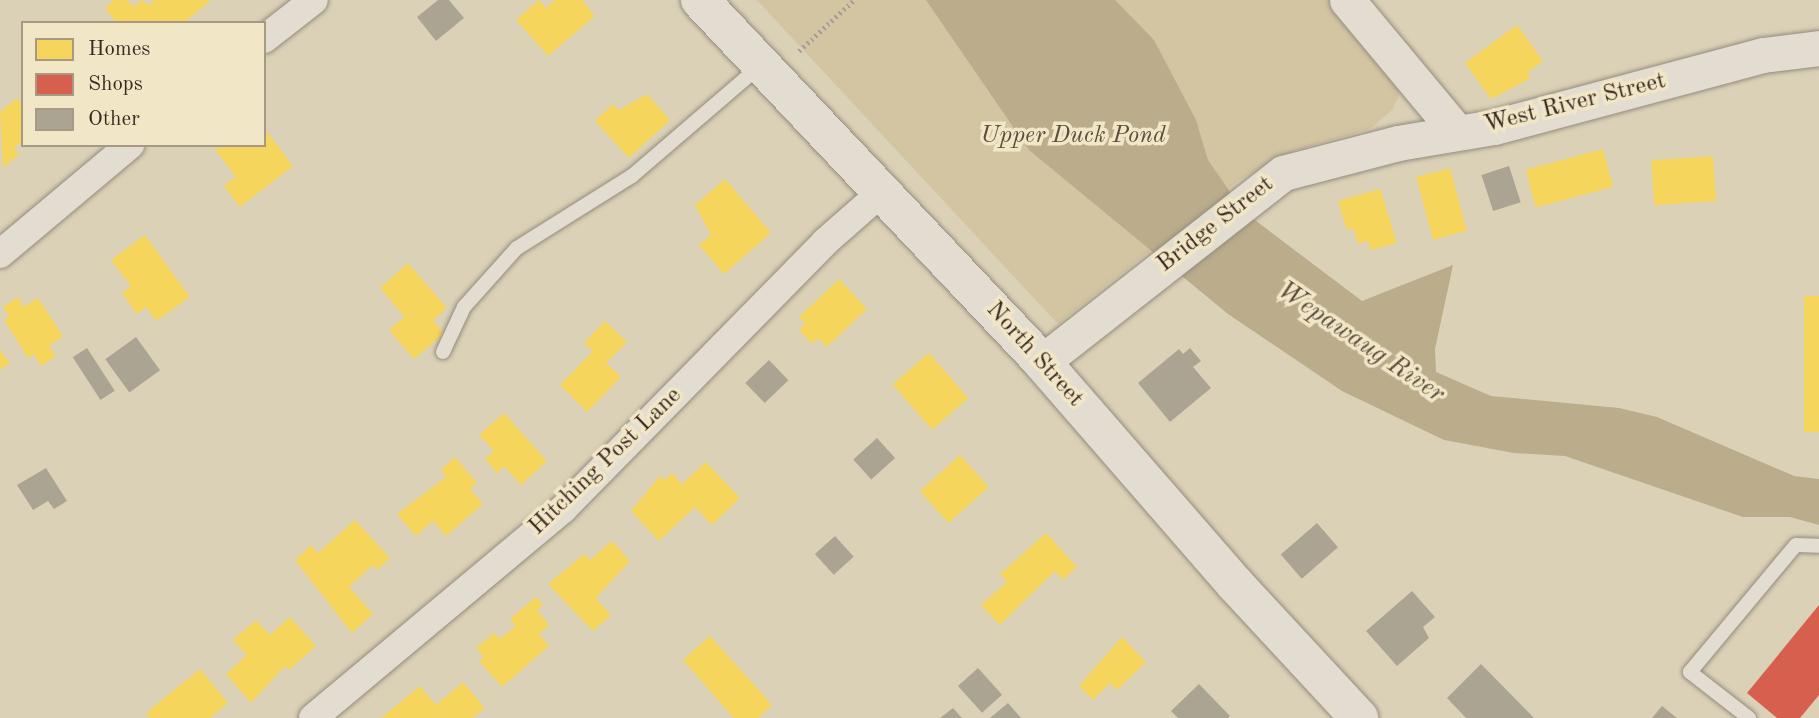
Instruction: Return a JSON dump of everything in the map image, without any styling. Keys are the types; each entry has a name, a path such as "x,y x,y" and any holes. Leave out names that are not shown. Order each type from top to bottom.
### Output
{"main road":[{"name":"North Street","path":"700,0 1042,362 1236,584 1359,718"}],"street":[{"path":"266,37 314,0"},
{"name":"West River Street","path":"1347,0 1457,132 1494,127 1763,55 1819,48"},
{"name":"Bridge Street","path":"1042,362 1252,194 1294,170 1457,132"},
{"path":"0,254 129,147"},
{"name":"Hitching Post Lane","path":"313,718 563,509 825,242 883,191"}],"lane":[{"path":"443,352 464,307 517,248 632,176 762,64"},
{"path":"1749,718 1690,672 1796,545 1819,546"}],"path":[{"path":"799,51 854,0"}],"green space":[{"name":"Upper Duck Pond","path":"757,0 1334,0 1400,83 1399,96 1392,110 1370,129 1296,150 1238,181 1058,324"}],"water":[{"name":"Wepawaug River","path":"926,0 1115,0 1154,40 1196,120 1208,160 1244,212 1362,301 1453,265 1435,349 1436,372 1491,396 1619,408 1657,417 1794,476 1819,479 1819,525 1790,517 1743,517 1565,456 1514,453 1444,440 1342,391 1228,314 1029,150"}],"building: Homes":[{"path":"114,0 127,0 134,7 142,0 149,5 155,0 211,0 186,21 115,21 105,8"},
{"path":"539,0 546,8 555,0 582,0 595,16 548,56 516,20"},
{"path":"1517,25 1543,61 1527,73 1531,78 1491,99 1465,63"},
{"path":"647,94 670,120 629,158 595,121 613,104 619,110"},
{"path":"17,98 21,103 21,143 14,148 19,154 3,168 0,112"},
{"path":"266,131 293,166 240,207 224,186 236,177 214,148 266,147"},
{"path":"1603,149 1613,187 1536,207 1526,170"},
{"path":"1713,156 1716,201 1654,205 1651,160"},
{"path":"1450,168 1467,231 1433,240 1416,177"},
{"path":"725,179 771,233 724,274 699,245 711,235 695,205"},
{"path":"1380,189 1397,243 1371,250 1368,241 1358,244 1353,228 1347,230 1338,201"},
{"path":"145,235 190,297 156,321 146,307 137,314 122,293 131,286 111,260"},
{"path":"408,263 447,308 433,320 444,334 414,359 389,330 405,317 380,288"},
{"path":"839,279 867,309 827,347 818,338 812,344 799,330 805,324 799,317"},
{"path":"1804,296 1819,296 1819,432 1804,432"},
{"path":"18,297 24,307 38,298 63,336 49,346 56,356 41,366 34,354 28,358 4,320 9,316 3,307"},
{"path":"605,321 627,342 606,363 621,377 587,412 560,385 593,351 584,343"},
{"path":"0,350 10,363 0,370"},
{"path":"929,353 968,398 932,430 893,384"},
{"path":"504,413 547,461 521,485 504,466 497,473 485,459 494,451 479,435"},
{"path":"960,455 989,487 949,523 920,491"},
{"path":"455,457 477,483 470,489 483,504 446,536 433,521 416,536 397,514 446,477 441,470"},
{"path":"706,462 740,498 712,525 695,507 659,541 631,511 660,476 664,480 672,473 682,484"},
{"path":"355,520 390,558 377,570 373,565 349,587 373,614 352,633 295,560 311,545 318,553"},
{"path":"1046,533 1077,567 1063,580 1055,571 1000,625 981,605 1007,582 1000,574"},
{"path":"612,541 630,561 596,598 611,615 593,631 548,584 584,554 590,560"},
{"path":"536,597 543,605 537,610 549,625 539,634 549,646 502,687 479,661 484,657 476,648 494,633 500,639 516,626 510,619"},
{"path":"290,617 316,646 289,670 285,666 251,703 226,674 247,655 233,640 256,620 270,635"},
{"path":"710,636 772,705 758,718 734,718 683,660"},
{"path":"1122,637 1146,662 1117,690 1110,683 1093,700 1079,686"},
{"path":"200,669 228,703 210,718 150,718 146,713"},
{"path":"463,682 485,708 472,718 381,718 420,686 436,705"}],"building: Shops":[{"path":"1819,605 1819,695 1800,718 1777,718 1747,693"}],"building: Other":[{"path":"438,0 449,0 464,18 436,41 417,17"},
{"path":"1509,166 1521,202 1493,211 1481,175"},
{"path":"136,337 160,370 129,393 105,359"},
{"path":"87,348 115,391 101,400 73,357"},
{"path":"1190,348 1201,361 1193,367 1211,388 1170,422 1138,383 1179,349 1183,354"},
{"path":"769,360 788,380 765,403 745,383"},
{"path":"877,438 895,458 871,479 853,459"},
{"path":"46,468 67,501 54,509 48,501 33,510 17,485"},
{"path":"1317,523 1338,547 1302,579 1281,554"},
{"path":"835,536 854,557 834,575 815,554"},
{"path":"1412,591 1435,617 1423,627 1429,638 1397,666 1366,631"},
{"path":"1481,664 1534,718 1466,718 1447,698"},
{"path":"978,668 1002,695 982,713 958,686"},
{"path":"1199,684 1230,716 1228,718 1178,718 1171,711"},
{"path":"1008,703 1021,718 990,718"},
{"path":"1662,706 1677,718 1652,718"},
{"path":"953,708 962,718 940,718"}]}
